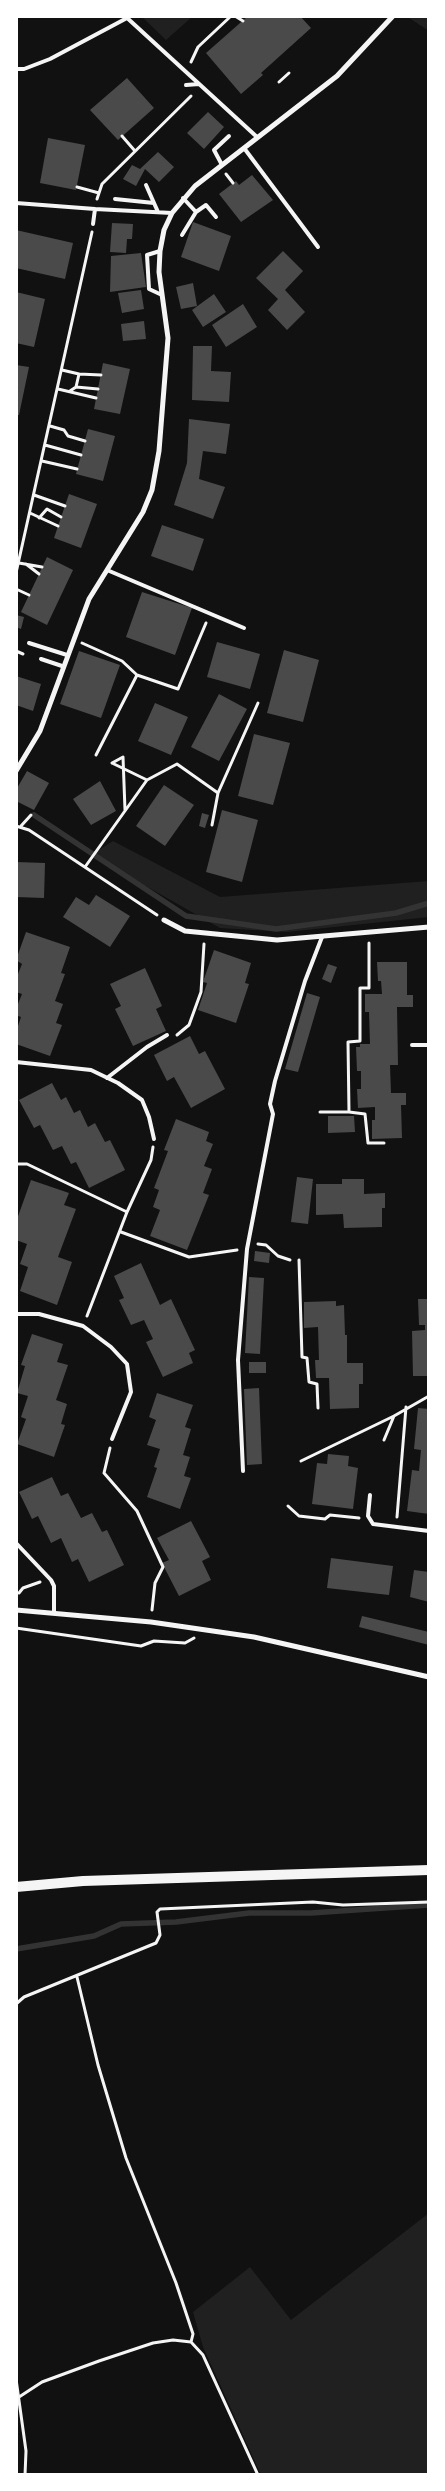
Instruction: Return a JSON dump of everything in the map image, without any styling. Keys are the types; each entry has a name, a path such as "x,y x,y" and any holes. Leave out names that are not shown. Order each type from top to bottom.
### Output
{"main road":[{"path":"16,1887 83,1881 429,1870"}],"street":[{"path":"16,771 40,731 62,666 89,599 144,512 152,490 159,451 168,356 168,338 159,272 160,252 164,230 172,213 183,198 222,165 337,76 393,16"},
{"path":"164,920 184,931 277,940 429,927"},
{"path":"16,1610 196,1628 254,1637 429,1677"}],"lane":[{"path":"16,69 24,69 50,59 126,17 257,137"},
{"path":"186,85 200,85"},
{"path":"222,165 214,150 229,136"},
{"path":"244,148 318,247"},
{"path":"146,185 158,212"},
{"path":"183,198 196,212"},
{"path":"115,199 154,203"},
{"path":"16,203 95,210 172,213"},
{"path":"182,236 196,212 206,206 216,217"},
{"path":"94,224 95,210"},
{"path":"160,252 146,256 149,289 162,294"},
{"path":"107,570 244,628"},
{"path":"28,643 67,655"},
{"path":"41,659 62,666"},
{"path":"243,1471 238,1360 247,1249 273,1114 270,1104 305,982 322,937"},
{"path":"107,1078 147,1047 167,1036"},
{"path":"412,1045 429,1045"},
{"path":"16,1062 91,1070 107,1078 142,1100 149,1117 154,1139"},
{"path":"16,1314 39,1314 83,1326 111,1347 126,1364 131,1392 112,1439"},
{"path":"370,1495 369,1519 377,1526 429,1531"},
{"path":"16,1542 51,1580 54,1586 54,1613"}],"path":[{"path":"186,72 198,47 230,16"},
{"path":"235,16 243,21"},
{"path":"279,82 289,73"},
{"path":"95,210 102,184 200,85"},
{"path":"122,136 135,151"},
{"path":"228,177 233,183"},
{"path":"77,187 99,193"},
{"path":"16,573 91,245 94,224"},
{"path":"62,370 78,374 101,375"},
{"path":"70,392 76,387 78,374"},
{"path":"76,387 98,389"},
{"path":"58,389 96,398"},
{"path":"50,426 64,430 68,436 85,441"},
{"path":"45,445 81,455"},
{"path":"42,461 77,469"},
{"path":"34,495 65,506"},
{"path":"39,518 47,509 61,518"},
{"path":"30,513 58,526"},
{"path":"19,563 42,567"},
{"path":"26,564 39,574"},
{"path":"16,590 29,595"},
{"path":"87,645 122,661 137,675 178,689 210,613"},
{"path":"96,755 137,675"},
{"path":"212,825 218,793 258,703"},
{"path":"85,867 147,780 177,764 218,793"},
{"path":"125,810 123,768 147,780"},
{"path":"21,826 31,815"},
{"path":"16,826 29,830 164,920"},
{"path":"348,1112 348,1042 360,1041 360,988 370,988 369,932"},
{"path":"172,1040 189,1025 201,992 205,934"},
{"path":"320,1112 365,1114 368,1143 384,1143"},
{"path":"83,1326 128,1212 151,1160 154,1139"},
{"path":"16,1164 27,1164 128,1212"},
{"path":"121,1232 189,1257 247,1249"},
{"path":"248,1243 266,1245 278,1256 290,1260"},
{"path":"299,1260 302,1356 307,1358 309,1382 317,1384 318,1408"},
{"path":"301,1461 394,1416 406,1407 429,1396"},
{"path":"396,1528 406,1407"},
{"path":"384,1440 394,1416"},
{"path":"112,1439 104,1473 137,1511 163,1567 155,1583 152,1610"},
{"path":"288,1506 298,1516 325,1519 330,1515 369,1519"},
{"path":"16,1628 141,1646 154,1641 191,1642 196,1628"},
{"path":"16,2004 24,1997 156,1943 160,1935 157,1912 160,1908 313,1902 344,1905 429,1902"},
{"path":"77,1976 98,2065 126,2158 176,2283 193,2334 191,2342"},
{"path":"17,2398 42,2382 153,2343 172,2340 191,2342 203,2355 258,2475"},
{"path":"16,2379 17,2398 26,2451 25,2475"}],"shaded area":[{"path":"141,16 193,16 166,40"},
{"path":"406,16 429,16 429,31"},
{"path":"113,841 220,897 429,881 429,917 287,932 220,928 91,855"},
{"path":"429,2213 429,2475 261,2475 203,2347 193,2312 250,2267 291,2320"}],"building":[{"path":"248,16 300,16 311,28 261,73 263,75 241,94 206,53"},
{"path":"127,78 154,108 118,140 90,110"},
{"path":"208,112 224,127 204,149 187,133"},
{"path":"48,138 85,145 76,190 40,183"},
{"path":"158,152 174,167 159,182 145,169 136,186 123,179 132,165 140,169"},
{"path":"252,175 273,200 241,222 219,194 236,181 239,185"},
{"path":"193,222 231,236 219,271 181,257"},
{"path":"112,223 133,224 132,239 127,239 126,253 110,252"},
{"path":"16,230 73,243 65,279 16,268"},
{"path":"283,251 303,271 285,290 305,312 287,330 268,310 278,299 256,278"},
{"path":"141,253 146,287 110,292 111,256"},
{"path":"193,283 197,306 181,309 176,287"},
{"path":"141,290 144,309 122,313 118,293"},
{"path":"16,292 45,299 34,347 16,343"},
{"path":"214,294 226,312 203,327 192,310"},
{"path":"243,304 257,327 226,347 212,325"},
{"path":"144,321 146,339 123,341 121,324"},
{"path":"193,346 212,346 211,371 231,372 229,402 192,400"},
{"path":"103,363 130,369 120,414 94,409"},
{"path":"16,365 29,367 19,415 16,415"},
{"path":"189,419 230,424 226,454 203,451 199,479 225,487 213,519 174,505 187,463"},
{"path":"88,429 115,436 103,481 76,474"},
{"path":"69,494 97,504 81,548 54,538"},
{"path":"162,525 204,539 193,571 151,556"},
{"path":"47,557 73,570 47,625 21,612"},
{"path":"142,592 192,608 175,655 126,637"},
{"path":"16,615 24,617 21,629 16,627"},
{"path":"217,642 260,654 250,689 207,677"},
{"path":"284,650 319,660 303,722 267,713"},
{"path":"79,651 120,665 101,718 60,704"},
{"path":"16,676 41,684 33,711 16,705"},
{"path":"219,694 247,709 219,761 191,747"},
{"path":"155,703 188,717 171,755 138,741"},
{"path":"254,734 290,743 273,805 238,796"},
{"path":"27,771 49,783 34,810 16,801 16,790"},
{"path":"100,781 116,811 91,825 73,799"},
{"path":"164,785 194,805 165,846 136,826"},
{"path":"222,810 258,820 242,882 206,872"},
{"path":"202,813 209,815 205,828 199,826"},
{"path":"16,862 45,863 44,898 16,897"},
{"path":"96,895 130,916 110,947 63,917 76,897 89,905"},
{"path":"26,932 70,947 61,973 65,974 55,1001 63,1004 56,1023 62,1025 50,1056 16,1044 16,1032 21,1017 16,1015 16,1009 22,994 16,992 16,979 22,964 16,960"},
{"path":"214,950 251,963 245,983 249,984 236,1023 198,1010 207,983 203,982"},
{"path":"377,962 407,962 407,995 413,995 413,1007 397,1007 398,1065 390,1065 391,1093 406,1093 406,1105 401,1105 402,1138 372,1139 372,1120 375,1120 375,1107 358,1108 357,1089 361,1089 361,1071 357,1071 356,1047 360,1047 360,1044 370,1044 369,1012 365,1012 365,994 382,994 381,981 378,981"},
{"path":"328,964 337,967 331,983 322,979"},
{"path":"145,968 162,1006 156,1009 166,1031 133,1046 115,1009 121,1006 110,984"},
{"path":"307,993 320,997 298,1072 285,1069"},
{"path":"190,1036 199,1054 205,1051 225,1089 191,1108 174,1077 167,1081 154,1055"},
{"path":"52,1083 61,1100 66,1097 74,1113 80,1110 88,1127 95,1123 105,1142 110,1140 125,1170 89,1188 76,1162 71,1164 62,1146 53,1150 40,1125 34,1128 19,1100"},
{"path":"328,1116 354,1116 355,1132 328,1133"},
{"path":"176,1119 209,1132 206,1141 213,1144 204,1166 212,1169 203,1193 209,1195 187,1250 150,1236 160,1210 153,1207 159,1190 154,1188 168,1151 164,1150"},
{"path":"297,1177 313,1179 308,1224 291,1222"},
{"path":"342,1179 364,1179 364,1194 385,1193 385,1208 382,1208 382,1227 344,1228 343,1214 316,1215 316,1184 342,1184"},
{"path":"31,1180 69,1193 64,1205 76,1209 58,1257 72,1262 57,1305 20,1291 28,1267 20,1264 27,1244 16,1240 16,1222"},
{"path":"255,1251 270,1253 269,1263 254,1261"},
{"path":"141,1263 160,1305 171,1299 195,1350 189,1353 193,1363 163,1377 146,1342 153,1339 144,1320 131,1325 119,1300 124,1298 114,1276"},
{"path":"249,1277 264,1278 260,1354 245,1353"},
{"path":"418,1299 429,1299 429,1376 413,1376 412,1331 425,1330 425,1325 419,1325"},
{"path":"336,1301 336,1306 344,1305 347,1363 363,1363 363,1384 359,1384 359,1408 330,1409 329,1378 316,1378 315,1360 319,1360 318,1327 304,1328 304,1302"},
{"path":"32,1334 63,1344 57,1362 68,1365 56,1400 67,1404 61,1424 65,1425 54,1457 17,1444 26,1419 21,1417 28,1396 17,1393 25,1366 21,1365"},
{"path":"249,1362 266,1362 266,1373 249,1373"},
{"path":"259,1388 262,1464 247,1465 244,1389"},
{"path":"157,1393 193,1405 185,1427 191,1429 183,1455 190,1457 184,1476 191,1478 180,1509 147,1497 157,1468 154,1467 160,1449 147,1445 156,1420 149,1417"},
{"path":"418,1408 429,1409 429,1514 407,1511 412,1470 419,1471 421,1450 414,1449"},
{"path":"328,1454 349,1456 348,1466 358,1468 353,1509 312,1504 317,1463 327,1464"},
{"path":"52,1477 61,1496 68,1493 81,1518 92,1513 102,1532 107,1530 124,1565 89,1582 78,1559 72,1562 61,1538 51,1543 38,1516 32,1519 19,1492"},
{"path":"191,1521 210,1557 202,1561 211,1580 179,1596 162,1563 169,1560 157,1538"},
{"path":"331,1558 393,1566 389,1595 327,1588"},
{"path":"414,1570 429,1572 429,1602 410,1597"},
{"path":"362,1616 429,1632 429,1645 359,1627"}],"waterway":[{"path":"34,815 186,916 276,929 396,913 429,903"},
{"path":"16,1949 94,1936 121,1924 176,1922 249,1913 311,1913 429,1905"}]}
